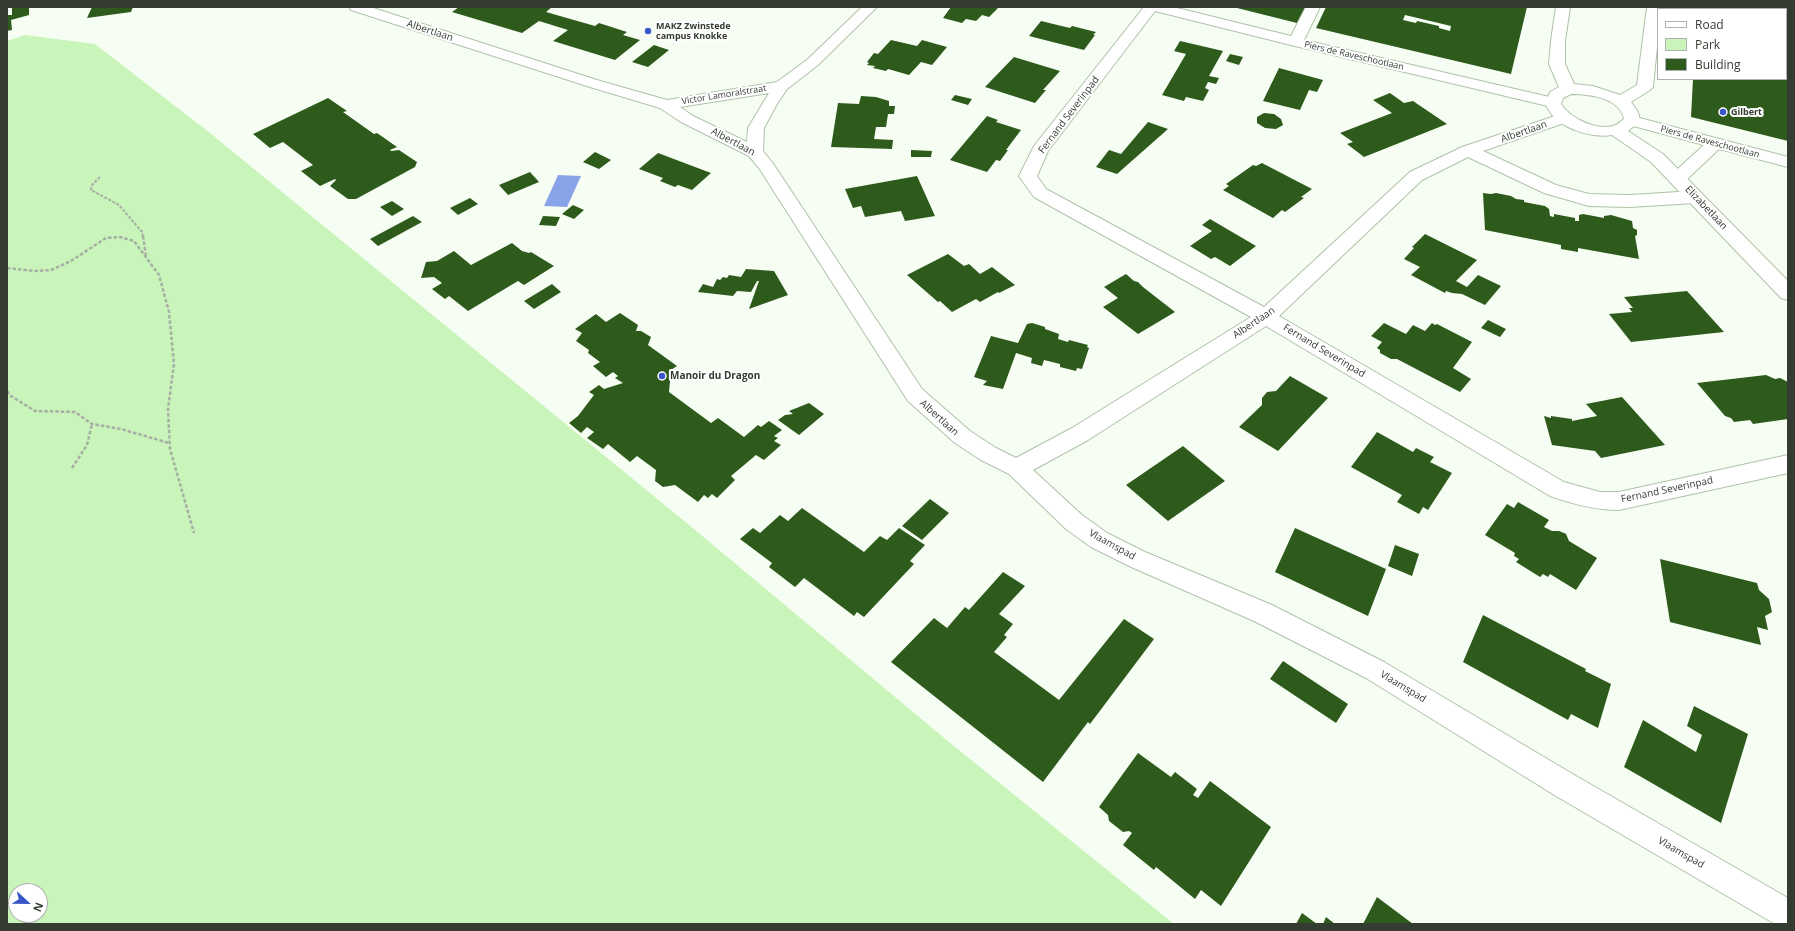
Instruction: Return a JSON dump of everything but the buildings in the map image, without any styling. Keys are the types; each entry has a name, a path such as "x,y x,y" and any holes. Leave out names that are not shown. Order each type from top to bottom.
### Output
{"street":[{"name":"Albertlaan","path":"356,7 595,84 666,105 687,118 755,152 766,164 915,395 943,423 963,439 996,459 1018,468 1080,434 1266,317 1416,176 1468,151 1564,118"},
{"name":"Victor Lamoralstraat","path":"755,152 756,128 769,104 782,86 813,62 870,7"},
{"name":"Fernand Severinpad","path":"1151,7 1040,150 1028,176 1040,193 1266,317 1553,487 1580,497 1600,501 1618,501 1788,464"},
{"name":"Piers de Raveschootlaan","path":"1156,7 1295,42 1552,102"},
{"path":"1295,42 1313,7"},
{"path":"1564,7 1558,41 1557,64 1568,90"},
{"path":"1620,102 1645,87 1654,7"},
{"name":"Victor Lamoralstraat","path":"666,105 782,86"},
{"path":"1578,89 1594,91 1620,102 1630,111 1632,121 1627,127 1617,131 1606,132 1590,129 1564,118 1555,110 1552,102 1553,96 1560,92 1578,89"},
{"name":"Piers de Raveschootlaan","path":"1632,121 1788,162"},
{"name":"Elizabetlaan","path":"1617,131 1657,158 1788,293"},
{"path":"1677,179 1715,144"},
{"path":"1468,151 1550,189 1589,200 1630,201 1695,197"},
{"name":"Vlaamspad","path":"1018,468 1074,522 1099,540 1137,559 1263,613 1375,670 1566,786 1788,915"}],"path":[{"path":"100,177 92,185 91,190 119,205 142,232 146,256"},
{"path":"7,268 35,271 51,270 72,262 106,238 120,237 134,242 159,274 169,312 174,364 168,409 170,449 194,533"},
{"path":"7,391 11,396 35,411 75,412 92,424 120,429 170,443"},
{"path":"72,468 88,444 92,424"}],"green space":[{"path":"25,35 95,44 210,133 694,529 949,742 1174,924 7,924 7,41"}],"water":[{"path":"558,175 581,176 567,207 544,206"}],"place":[{"name":"MAKZ Zwinstede campus Knokke","path":"648,31"},
{"name":"Gilbert","path":"1723,112"},
{"name":"Manoir du Dragon","path":"662,376"}]}
